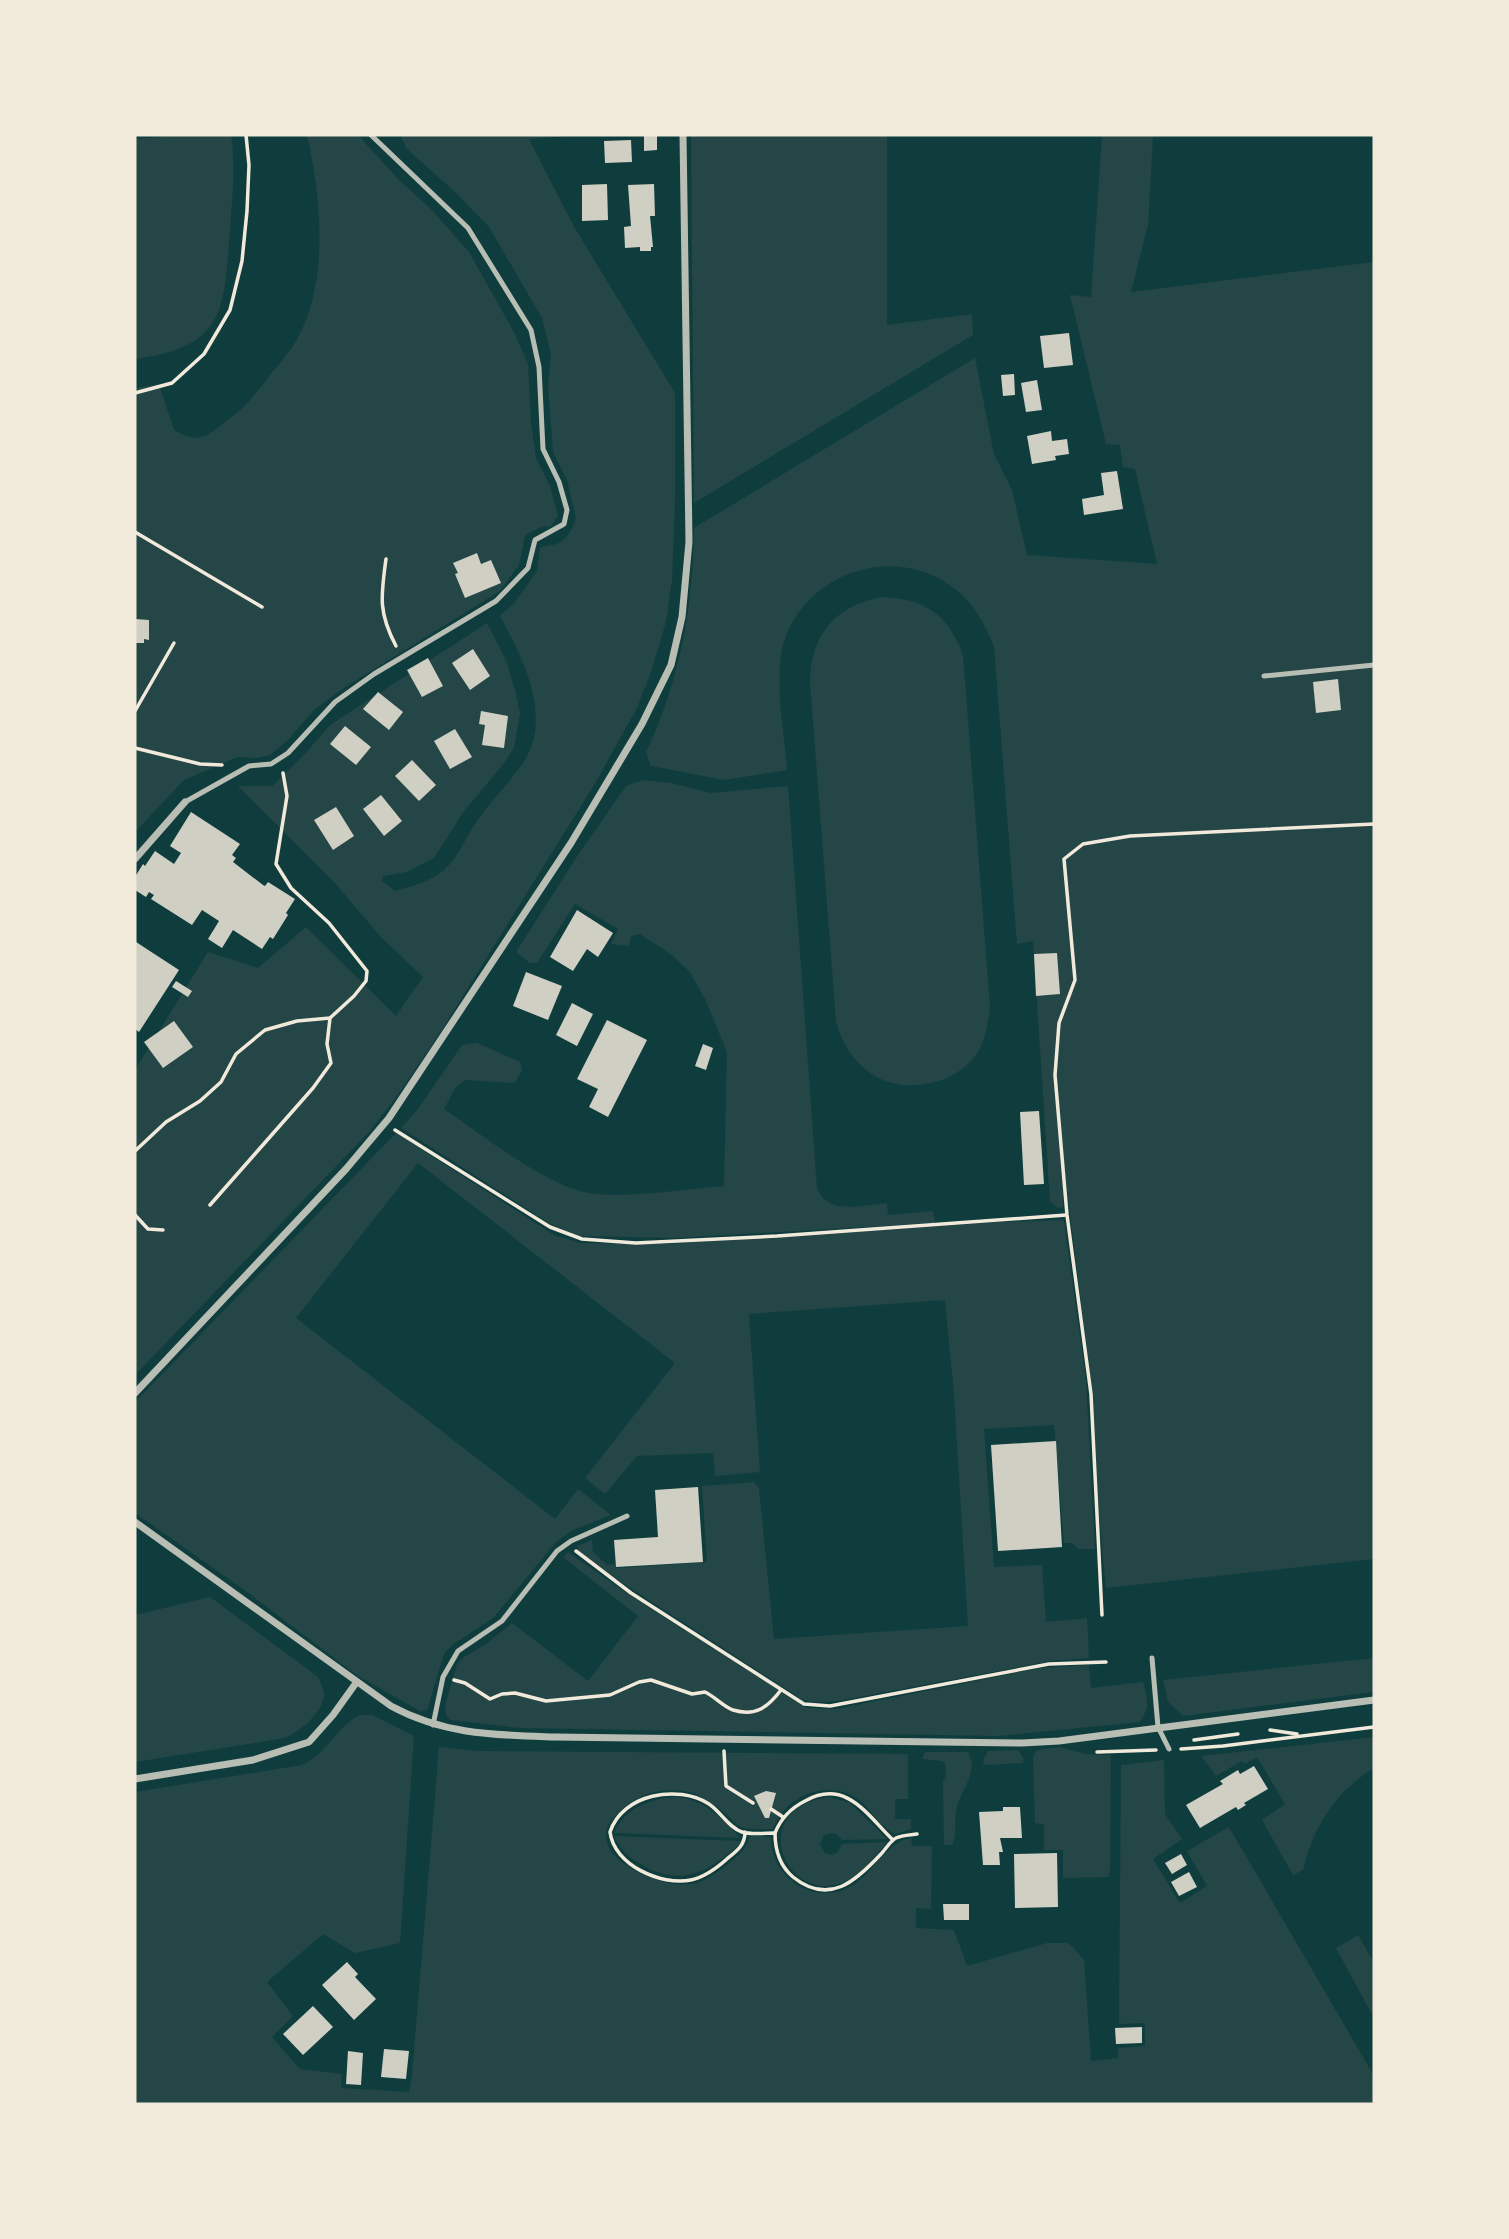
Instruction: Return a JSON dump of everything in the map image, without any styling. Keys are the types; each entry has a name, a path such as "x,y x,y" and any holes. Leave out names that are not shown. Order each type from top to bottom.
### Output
{"street":[{"path":"135,1393 346,1169 384,1123 571,843 642,724 671,665 682,617 689,542 683,135"},
{"path":"135,859 186,802"},
{"path":"135,1522 356,1683 414,1718 433,1725 482,1734 1021,1743 1059,1741 1374,1700"},
{"path":"135,1779 253,1760 309,1742 333,1716 356,1683"}],"lane":[{"path":"186,802 249,766 271,764 288,753 335,702 402,657 496,601 528,568 535,540 564,524 567,510 559,482 543,449 539,367 531,330 468,228 371,135"},
{"path":"1264,677 1374,665"},
{"path":"433,1725 443,1677 458,1651 502,1622 557,1551 566,1544 627,1516"},
{"path":"1152,1658 1158,1727 1169,1749"}],"path":[{"path":"135,393 172,383 204,354 230,310 242,261 247,211 249,165 246,135"},
{"path":"135,532 262,607"},
{"path":"386,559 381,595 385,624 402,657"},
{"path":"135,711 174,643"},
{"path":"135,748 200,764 249,766"},
{"path":"135,1152 166,1122 200,1101 221,1082 236,1055 265,1030 297,1021 330,1017 366,981 367,971 329,923 290,888 276,863 287,796 282,770 271,764"},
{"path":"1102,1615 1091,1394 1067,1215 1055,1075 1059,1023 1075,980 1064,859 1083,844 1130,836 1374,824"},
{"path":"210,1205 313,1088 331,1063 327,1044 330,1017"},
{"path":"384,1123 550,1227 582,1239 636,1243 777,1236 1067,1215"},
{"path":"135,1215 148,1228 163,1230"},
{"path":"566,1544 631,1593 804,1704 830,1706 1049,1664 1106,1662"},
{"path":"443,1677 465,1683 491,1699 502,1694 515,1693 545,1701 610,1695 639,1682 651,1680 692,1694 705,1692 731,1710 749,1712 768,1707 780,1690"},
{"path":"1306,1735 1374,1727"},
{"path":"724,1739 726,1786 753,1803"},
{"path":"745,1832 744,1841 737,1851 709,1872 690,1881 673,1882 633,1865 617,1850 610,1832 614,1822 630,1807 659,1795 670,1794 689,1795 706,1802 738,1830 775,1833"},
{"path":"893,1840 863,1808 839,1795 821,1794 793,1808 783,1817 775,1833 778,1856 789,1873 807,1885 827,1889 851,1883 893,1840 918,1834"},
{"path":"771,1809 783,1817"}],"shaded area":[{"path":"231,135 233,195 221,303 214,320 203,334 187,345 135,359 135,139"},
{"path":"307,135 358,135 469,252 514,332 528,364 536,458 550,486 558,516 550,527 543,526 525,535 519,565 500,591 347,686 315,709 287,741 270,755 256,758 238,757 184,780 135,832 135,388 159,384 174,430 198,438 216,429 247,403 293,345 307,318 314,293 320,240 316,185"},
{"path":"400,135 578,135 529,139 573,225 675,393 672,580 666,622 637,708 597,780 445,1025 400,1092 369,1132 135,1375 135,1070 208,952 258,968 306,927 396,1016 423,977 381,937 334,882 238,786 272,786 330,725 487,623 506,660 520,713 514,748 464,811 434,858 407,872 383,876 382,881 395,891 427,880 449,865 483,813 526,758 533,741 536,722 531,685 517,648 500,616 514,603 537,571 540,548 565,539 576,518 567,480 553,452 548,386 551,354 542,318 489,227 407,149"},
{"path":"691,135 887,135 887,325 972,314 973,335 694,503"},
{"path":"1102,135 1153,135 1148,225 1131,292 1374,262 1374,1559 1106,1588 1097,1492 1092,1387 1063,1160 1063,1207 1058,1208 1050,1202 1033,941 1017,944 994,646 982,621 959,592 929,574 906,568 882,567 837,579 817,593 800,610 783,646 779,680 787,770 724,780 651,766 646,752 668,698 682,643 691,586 694,528 975,358 994,454 1012,490 1027,555 1157,564 1135,469 1123,467 1120,445 1106,444 1070,295 1091,297"},
{"path":"882,597 911,601 933,611 950,629 963,655 990,1007 983,1042 970,1062 949,1077 920,1085 887,1082 861,1066 842,1039 836,1022 810,682 811,665 821,636 839,615 865,601"},
{"path":"643,780 672,783 710,793 788,786 817,1188 822,1197 837,1206 857,1207 887,1203 888,1215 933,1211 935,1223 674,1238 579,1236 549,1223 401,1128 418,1109 462,1045 477,1043 520,1062 522,1070 515,1083 465,1080 455,1088 444,1109 548,1178 583,1192 615,1195 724,1186 727,1052 706,1001 690,972 672,955 640,934 631,936 629,946 611,944 618,929 575,904 537,963 530,963 516,952 626,786"},
{"path":"396,1133 554,1235 580,1243 666,1244 1064,1220 1086,1380 1095,1549 1078,1549 1072,1543 1064,1543 1054,1425 984,1429 994,1567 1042,1565 1046,1622 1087,1618 1089,1658 1051,1661 838,1701 803,1700 595,1565 579,1552 577,1546 592,1540 593,1552 607,1565 615,1564 616,1568 707,1562 702,1486 754,1482 759,1488 774,1639 968,1626 954,1394 945,1300 749,1314 760,1472 715,1476 713,1453 637,1456 605,1494 585,1478 675,1363 418,1163 296,1318 555,1519 578,1489 611,1515 571,1531 556,1542 493,1618 452,1645 444,1654 427,1710 420,1711 358,1676 243,1589 135,1513 135,1402"},
{"path":"568,1552 625,1592 807,1708 836,1709 1040,1668 1089,1665 1091,1688 1143,1682 1147,1707 1140,1722 998,1736 520,1728 450,1720 445,1706 457,1664 512,1623 588,1681 638,1616 563,1557"},
{"path":"210,1597 318,1677 324,1693 322,1705 308,1722 285,1738 135,1762 135,1615"},
{"path":"1374,1658 1374,1692 1183,1716 1168,1702 1163,1680"},
{"path":"360,1715 372,1715 414,1736 400,1943 355,1953 323,1934 267,1982 293,2016 272,2037 300,2069 342,2074 341,2088 409,2092 439,1747 477,1751 908,1754 908,1799 895,1799 895,1819 911,1819 911,1829 896,1834 882,1825 864,1804 839,1791 825,1790 800,1798 779,1816 773,1829 748,1829 737,1825 703,1797 672,1790 644,1796 625,1807 607,1828 608,1846 615,1856 639,1872 667,1882 691,1884 711,1876 732,1861 745,1848 750,1835 771,1837 776,1861 786,1876 803,1888 826,1893 841,1891 853,1885 899,1842 911,1838 912,1846 932,1846 931,1909 916,1908 916,1928 954,1930 967,1966 1047,1943 1067,1943 1072,1946 1084,1960 1091,2061 1118,2058 1118,2048 1145,2046 1145,2023 1119,2024 1121,1765 1164,1760 1165,1814 1182,1839 1153,1859 1180,1903 1207,1886 1187,1851 1229,1827 1374,2076 1374,2104 135,2104 135,1792 302,1765 319,1754 345,1726"},
{"path":"1374,1737 1374,1768 1337,1799 1313,1839 1303,1870 1293,1875 1262,1820 1285,1804 1257,1757 1245,1764 1242,1761 1216,1776 1201,1756"},
{"path":"1060,1747 1086,1754 1111,1755 1108,1877 1063,1878 1063,1850 1044,1850 1044,1824 1035,1823 1033,1757 1037,1750"},
{"path":"1018,1750 1024,1759 1023,1763 983,1765 988,1751"},
{"path":"925,1752 968,1752 971,1760 970,1775 956,1811 952,1845 944,1845 945,1763 922,1759"},
{"path":"674,1797 694,1801 711,1810 740,1838 614,1833 624,1818 638,1807 655,1800"},
{"path":"829,1797 850,1803 887,1839 842,1840 835,1833 824,1835 820,1844 825,1853 832,1855 838,1852 842,1844 887,1842 856,1875 844,1882 823,1886 806,1881 792,1869 783,1853 781,1836 787,1819 803,1805"},
{"path":"614,1836 741,1842 708,1868 696,1873 671,1875 658,1872 634,1860 622,1850"},
{"path":"1358,1935 1374,1963 1374,2018 1336,1948"}],"building":[{"path":"644,135 657,135 657,150 644,151"},
{"path":"631,140 632,162 605,163 604,141"},
{"path":"607,184 608,220 582,221 582,185"},
{"path":"654,184 655,216 650,216 653,247 651,251 640,251 640,247 625,248 624,227 631,226 628,185"},
{"path":"1069,333 1073,365 1044,368 1040,336"},
{"path":"1014,374 1015,395 1003,396 1001,375"},
{"path":"1037,380 1042,410 1026,412 1021,383"},
{"path":"1051,431 1052,441 1067,439 1069,454 1055,456 1056,460 1032,464 1027,436"},
{"path":"1117,471 1123,509 1084,515 1082,499 1104,495 1101,473"},
{"path":"477,553 481,564 491,560 501,583 465,598 453,563"},
{"path":"135,619 149,620 149,640 144,639 144,643 135,643"},
{"path":"473,649 490,676 470,690 452,663"},
{"path":"428,658 443,686 422,697 407,670"},
{"path":"1338,679 1341,710 1316,713 1313,682"},
{"path":"378,692 403,712 389,730 363,709"},
{"path":"481,711 508,716 504,748 482,745 485,725 479,724"},
{"path":"345,726 371,747 356,765 330,744"},
{"path":"455,729 472,757 450,769 434,741"},
{"path":"412,760 436,785 419,801 395,776"},
{"path":"381,795 402,821 384,836 363,809"},
{"path":"336,807 354,836 333,850 314,820"},
{"path":"191,812 240,844 232,855 236,858 233,862 263,885 268,882 295,899 273,939 270,937 262,949 233,930 222,948 208,939 219,921 202,910 192,925 151,899 154,895 149,892 146,897 135,890 135,877 155,851 174,864 181,853 170,846"},
{"path":"577,910 613,933 598,957 587,949 573,971 550,957"},
{"path":"136,942 179,970 139,1032 135,1029"},
{"path":"1057,953 1060,994 1036,996 1034,954"},
{"path":"526,972 562,986 548,1020 513,1006"},
{"path":"176,981 192,991 188,997 172,987"},
{"path":"572,1003 593,1014 577,1046 556,1035"},
{"path":"607,1020 647,1040 608,1117 589,1107 598,1089 577,1079"},
{"path":"174,1021 193,1047 163,1068 144,1042"},
{"path":"703,1044 713,1048 706,1070 695,1066"},
{"path":"1039,1111 1044,1184 1024,1185 1020,1112"},
{"path":"1056,1441 1062,1547 998,1551 991,1445"},
{"path":"698,1487 703,1562 616,1567 614,1540 658,1537 655,1490"},
{"path":"1254,1766 1268,1789 1244,1803 1246,1805 1238,1810 1236,1807 1200,1828 1186,1805 1223,1784 1220,1781 1238,1770 1240,1774"},
{"path":"766,1791 776,1793 769,1818 765,1818 754,1796"},
{"path":"1003,1807 1020,1807 1022,1838 1000,1838 1003,1852 999,1852 1000,1865 983,1865 979,1812 1003,1811"},
{"path":"1057,1853 1058,1907 1015,1908 1014,1854"},
{"path":"1181,1854 1187,1865 1172,1874 1165,1863"},
{"path":"1189,1872 1197,1887 1179,1896 1171,1882"},
{"path":"943,1904 969,1904 969,1920 944,1920"},
{"path":"347,1962 358,1974 355,1977 376,1999 354,2020 322,1985"},
{"path":"313,2006 333,2027 303,2055 283,2034"},
{"path":"1142,2027 1142,2043 1116,2044 1115,2028"},
{"path":"384,2049 409,2051 406,2079 381,2077"},
{"path":"348,2051 363,2053 361,2085 346,2084"}]}
